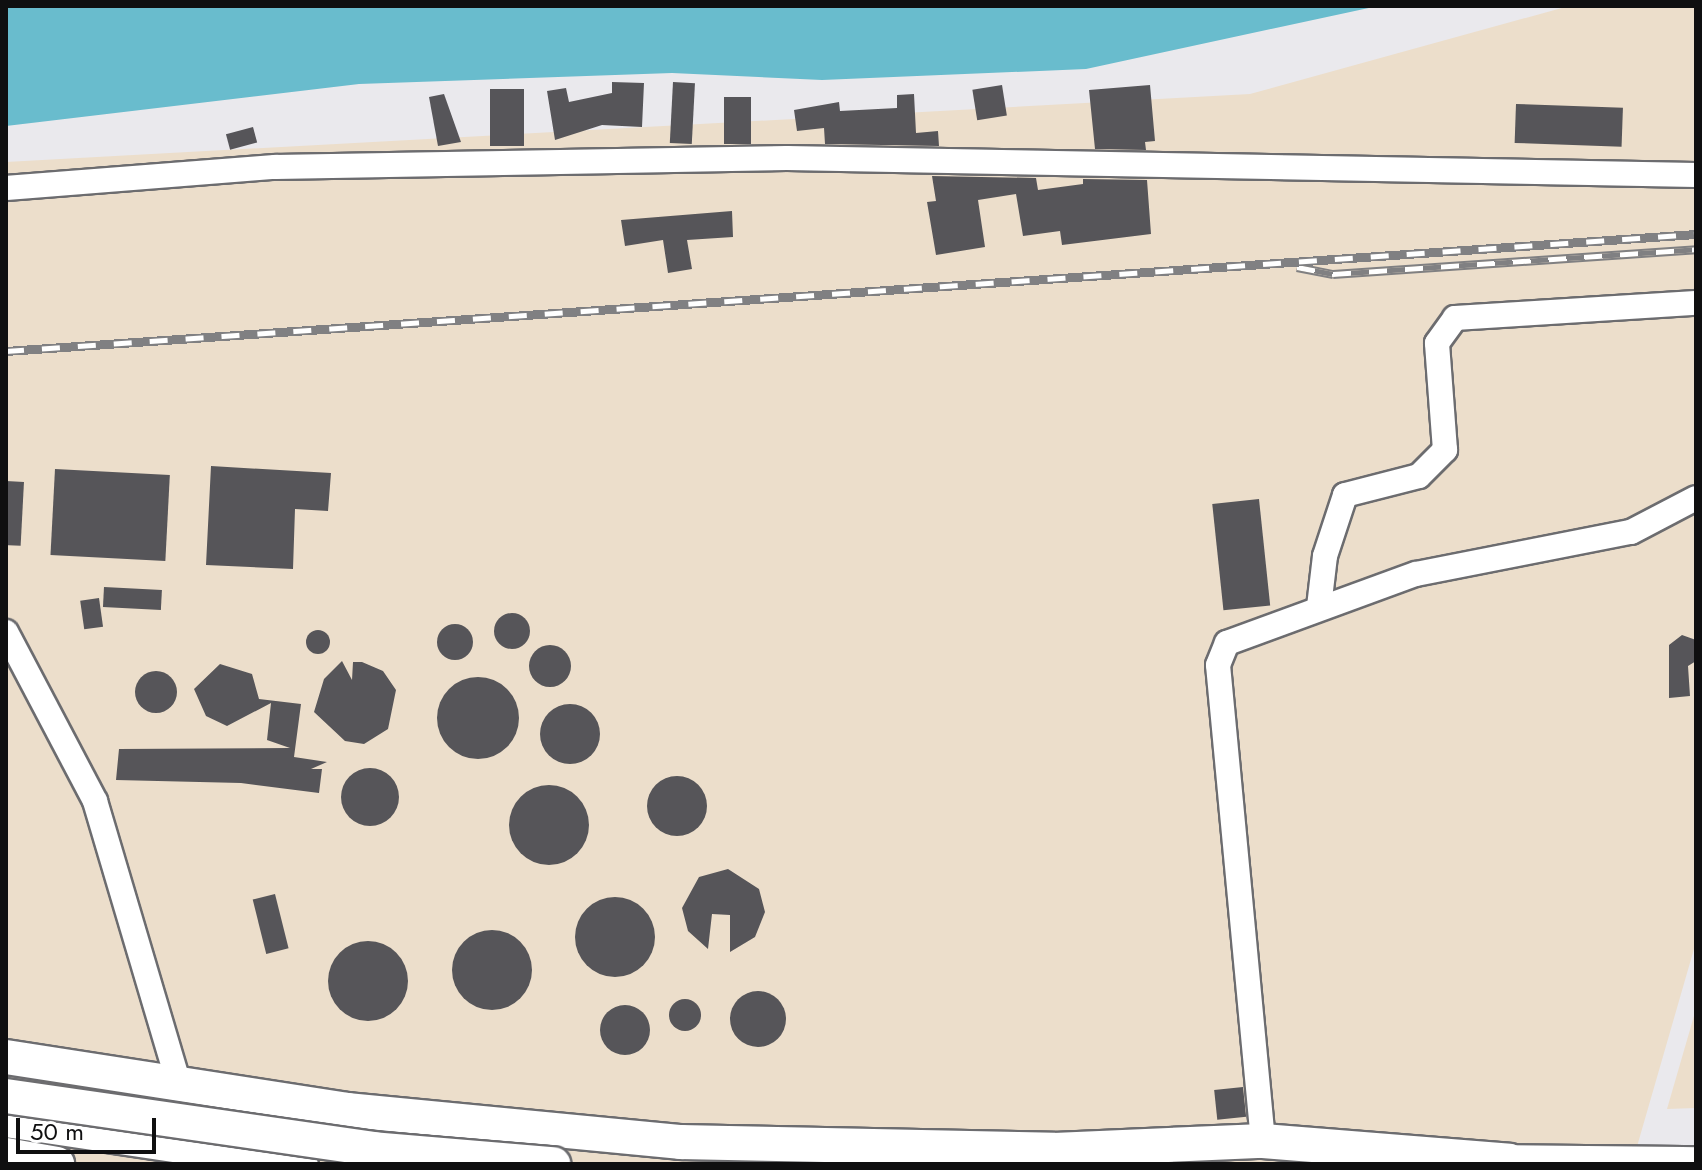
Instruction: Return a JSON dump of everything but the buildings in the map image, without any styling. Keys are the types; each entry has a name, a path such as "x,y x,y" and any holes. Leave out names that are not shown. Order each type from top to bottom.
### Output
{"highway":[{"path":"6,1057 348,1110 680,1142 841,1148 1054,1150 1263,1141 1509,1161"},
{"path":"6,1096 373,1149 553,1164"},
{"path":"320,1164 329,1135 348,1110"},
{"path":"441,1119 443,1164"},
{"path":"6,1120 301,1164"},
{"path":"6,1155 57,1164"},
{"path":"1442,1164 1509,1161 1696,1164"}],"street":[{"path":"6,188 275,167 787,158 1696,175"},
{"path":"1319,607 1325,556 1345,495 1419,476 1445,450 1437,343 1455,318 1696,303"},
{"path":"1263,1141 1218,665 1227,643 1416,574 1631,532 1696,498"},
{"path":"6,632 95,801 178,1082"}],"shaded area":[{"path":"1569,6 1696,6 1696,942 1636,1150 1696,1164 6,1164 6,162 1250,94"},
{"path":"1696,1009 1696,1108 1667,1109"}],"water":[{"path":"6,6 1378,6 1086,69 822,80 672,73 359,84 6,126"}],"railway":[{"path":"6,351 1696,234"},
{"path":"1297,267 1333,274 1696,249"}]}
